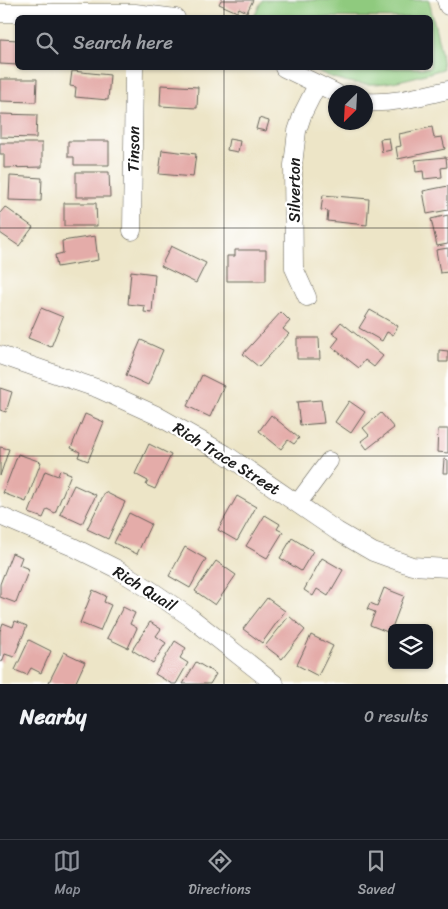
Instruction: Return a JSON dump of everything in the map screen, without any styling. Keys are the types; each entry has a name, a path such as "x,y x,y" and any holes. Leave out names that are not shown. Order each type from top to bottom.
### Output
{"street":[{"path":"446,0 448,6"},
{"path":"0,13 135,15"},
{"name":"Tinson","path":"132,231 134,70"},
{"path":"288,70 328,90"},
{"name":"Silverton","path":"307,297 294,268 293,165 297,131 303,113 317,85"},
{"path":"373,102 401,100 448,90"},
{"name":"Rich Trace Street","path":"0,355 99,389 156,415 225,454 337,531 373,552 412,566 448,568"},
{"path":"298,503 329,461"},
{"name":"Rich Quail","path":"0,516 73,547 115,568 190,617 275,684"}],"green space":[{"path":"262,0 429,0 432,15 255,15"},
{"path":"433,17 443,69 409,79 377,84 346,82 316,70 433,70"}],"building":[{"path":"221,0 253,0 247,12 239,8 237,12 219,4"},
{"path":"0,39 15,40 15,65 0,64"},
{"path":"72,71 110,75 108,100 75,97 76,87 70,86"},
{"path":"0,79 37,79 36,102 0,101"},
{"path":"161,85 198,87 197,108 160,106"},
{"path":"0,114 37,115 36,138 0,137"},
{"path":"259,118 269,121 266,131 256,129"},
{"path":"432,127 434,138 442,137 445,149 398,159 396,147 401,146 399,134"},
{"path":"389,138 391,150 382,152 380,139"},
{"path":"229,139 240,141 238,152 227,150"},
{"path":"68,141 109,141 109,165 74,165 74,157 68,157"},
{"path":"0,143 42,143 42,167 4,168 4,154 0,154"},
{"path":"162,150 196,154 193,177 159,174"},
{"path":"446,157 447,167 441,168 442,177 424,179 423,171 416,172 415,160"},
{"path":"76,172 109,172 110,197 76,197"},
{"path":"10,176 42,178 41,201 9,200"},
{"path":"448,186 448,210 427,214 423,191"},
{"path":"323,195 369,199 367,225 327,221 328,211 321,210"},
{"path":"64,203 96,203 97,226 64,226"},
{"path":"5,207 33,227 19,246 0,233 0,213"},
{"path":"448,215 448,244 437,246 431,219"},
{"path":"95,236 98,260 57,267 55,255 63,253 62,241"},
{"path":"171,246 206,263 196,283 161,266"},
{"path":"448,248 448,272 440,273 436,250"},
{"path":"235,250 266,250 266,281 227,281 227,256 235,256"},
{"path":"131,271 155,274 152,313 144,312 145,306 128,304"},
{"path":"41,308 63,317 51,347 28,338"},
{"path":"370,310 398,326 393,335 387,332 382,341 359,328"},
{"path":"281,312 290,321 283,329 289,334 259,367 243,354"},
{"path":"341,322 383,356 374,367 365,360 359,368 332,347 339,338 332,333"},
{"path":"297,338 319,338 320,359 297,359"},
{"path":"141,340 163,350 148,385 126,375"},
{"path":"439,350 448,351 448,362 439,362"},
{"path":"202,375 224,386 210,417 187,406"},
{"path":"0,388 12,392 6,412 0,410"},
{"path":"321,400 324,423 300,425 297,402"},
{"path":"349,401 365,412 351,433 335,422"},
{"path":"381,413 394,428 367,449 361,441 369,435 363,428"},
{"path":"85,414 104,422 88,461 78,457 80,452 71,448"},
{"path":"271,415 299,438 294,444 288,440 281,449 259,431"},
{"path":"438,429 448,429 448,453 437,452"},
{"path":"149,444 171,455 155,489 146,485 148,481 135,474"},
{"path":"0,447 9,449 0,476"},
{"path":"18,454 41,462 26,502 3,493"},
{"path":"444,459 448,460 448,473 443,473"},
{"path":"60,470 71,474 55,513 47,509 43,518 29,513 45,471 58,476"},
{"path":"74,485 96,495 82,524 60,514"},
{"path":"105,492 125,502 108,539 87,529"},
{"path":"237,496 256,507 237,541 218,530"},
{"path":"129,513 151,524 137,554 114,543"},
{"path":"265,515 280,524 277,529 283,532 267,558 246,546"},
{"path":"292,538 313,551 301,571 280,558"},
{"path":"185,547 206,559 190,588 169,576"},
{"path":"12,553 22,557 19,565 29,569 16,603 0,597 0,584"},
{"path":"322,558 343,570 328,596 317,589 313,596 304,590"},
{"path":"216,561 236,575 215,605 195,591"},
{"path":"384,588 404,596 393,624 388,624 388,632 370,625 375,612 367,609 370,603 377,606"},
{"path":"93,590 106,596 104,602 111,605 100,631 80,623"},
{"path":"267,598 285,611 262,643 243,629"},
{"path":"123,607 135,613 130,624 137,628 128,648 107,638"},
{"path":"289,616 305,630 282,659 265,646"},
{"path":"15,621 27,626 14,657 5,654 2,662 0,661 0,631 3,623 13,627"},
{"path":"150,622 161,629 156,636 166,643 153,663 132,650"},
{"path":"311,635 333,646 318,676 297,665"},
{"path":"29,640 51,651 41,673 31,668 27,675 15,670"},
{"path":"175,641 186,648 180,658 188,663 176,684 172,684 155,674"},
{"path":"64,652 85,662 75,684 52,684 49,682"},
{"path":"196,662 216,674 210,684 183,684"}]}
